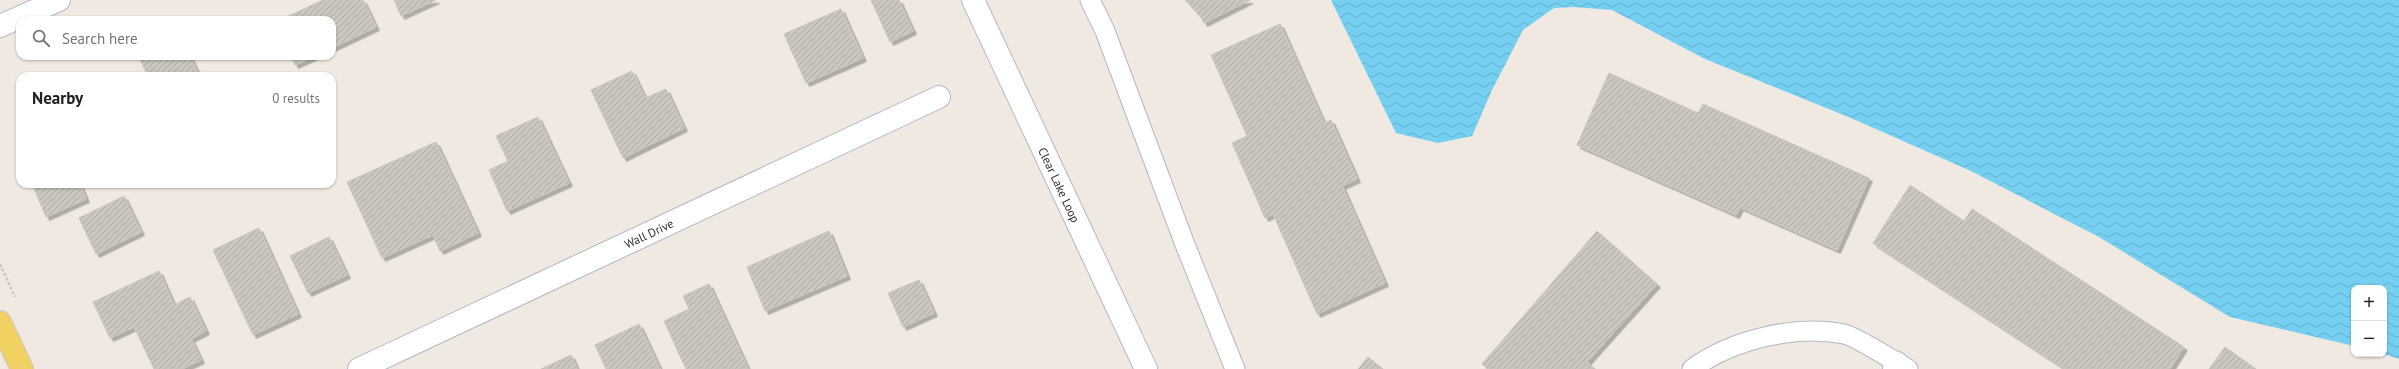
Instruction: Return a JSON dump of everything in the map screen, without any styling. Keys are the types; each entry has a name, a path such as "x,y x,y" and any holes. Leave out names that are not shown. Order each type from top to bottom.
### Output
{"main road":[{"path":"0,322 22,369"}],"street":[{"path":"23,16 59,0"},
{"name":"Clear Lake Loop","path":"973,0 1146,369"},
{"path":"0,26 16,19"},
{"name":"Wall Drive","path":"359,369 939,97"}],"lane":[{"path":"1090,0 1105,31 1184,242 1235,369"},
{"path":"1692,369 1718,354 1744,343 1785,332 1805,330 1845,334 1900,367"}],"water":[{"path":"1331,0 2399,0 2399,359 2387,355 2387,285 2351,285 2351,345 2230,317 2099,237 1971,171 1851,118 1705,59 1612,10 1574,7 1554,8 1523,30 1492,90 1472,136 1438,143 1396,133"}],"building":[{"path":"323,0 363,0 376,27 336,46 336,16 289,16"},
{"path":"394,0 436,0 401,16"},
{"path":"871,0 899,0 913,31 890,42"},
{"path":"1185,0 1250,0 1204,23 1201,17"},
{"path":"841,9 863,58 806,83 784,34"},
{"path":"1280,24 1324,123 1331,120 1357,179 1342,186 1385,283 1317,314 1273,214 1265,218 1232,143 1247,136 1211,55"},
{"path":"140,60 192,60 197,72 146,72"},
{"path":"293,60 306,60 295,65"},
{"path":"632,71 645,98 666,89 684,128 623,158 591,90"},
{"path":"1609,73 1698,113 1703,104 1869,178 1837,250 1740,207 1736,215 1577,145"},
{"path":"538,117 569,183 507,211 489,170 508,161 496,136"},
{"path":"436,142 478,233 440,251 433,235 382,258 347,182"},
{"path":"1910,185 1964,221 1972,209 2184,347 2170,369 2065,369 1873,243"},
{"path":"34,188 82,188 86,199 46,217"},
{"path":"124,196 141,232 96,254 79,218"},
{"path":"259,228 298,314 253,335 213,250"},
{"path":"829,231 847,276 765,311 747,267"},
{"path":"1597,231 1657,284 1587,362 1595,369 1488,369 1482,364"},
{"path":"329,237 347,275 308,293 290,256"},
{"path":"159,271 174,305 190,297 206,331 191,339 201,360 182,369 154,369 134,327 110,338 93,302"},
{"path":"919,280 934,313 903,327 888,293"},
{"path":"709,284 748,369 686,369 664,321 689,309 683,296"},
{"path":"639,324 660,369 606,369 595,345"},
{"path":"2225,347 2256,369 2209,369"},
{"path":"571,355 577,369 541,369"},
{"path":"1368,357 1383,369 1358,369"}]}
